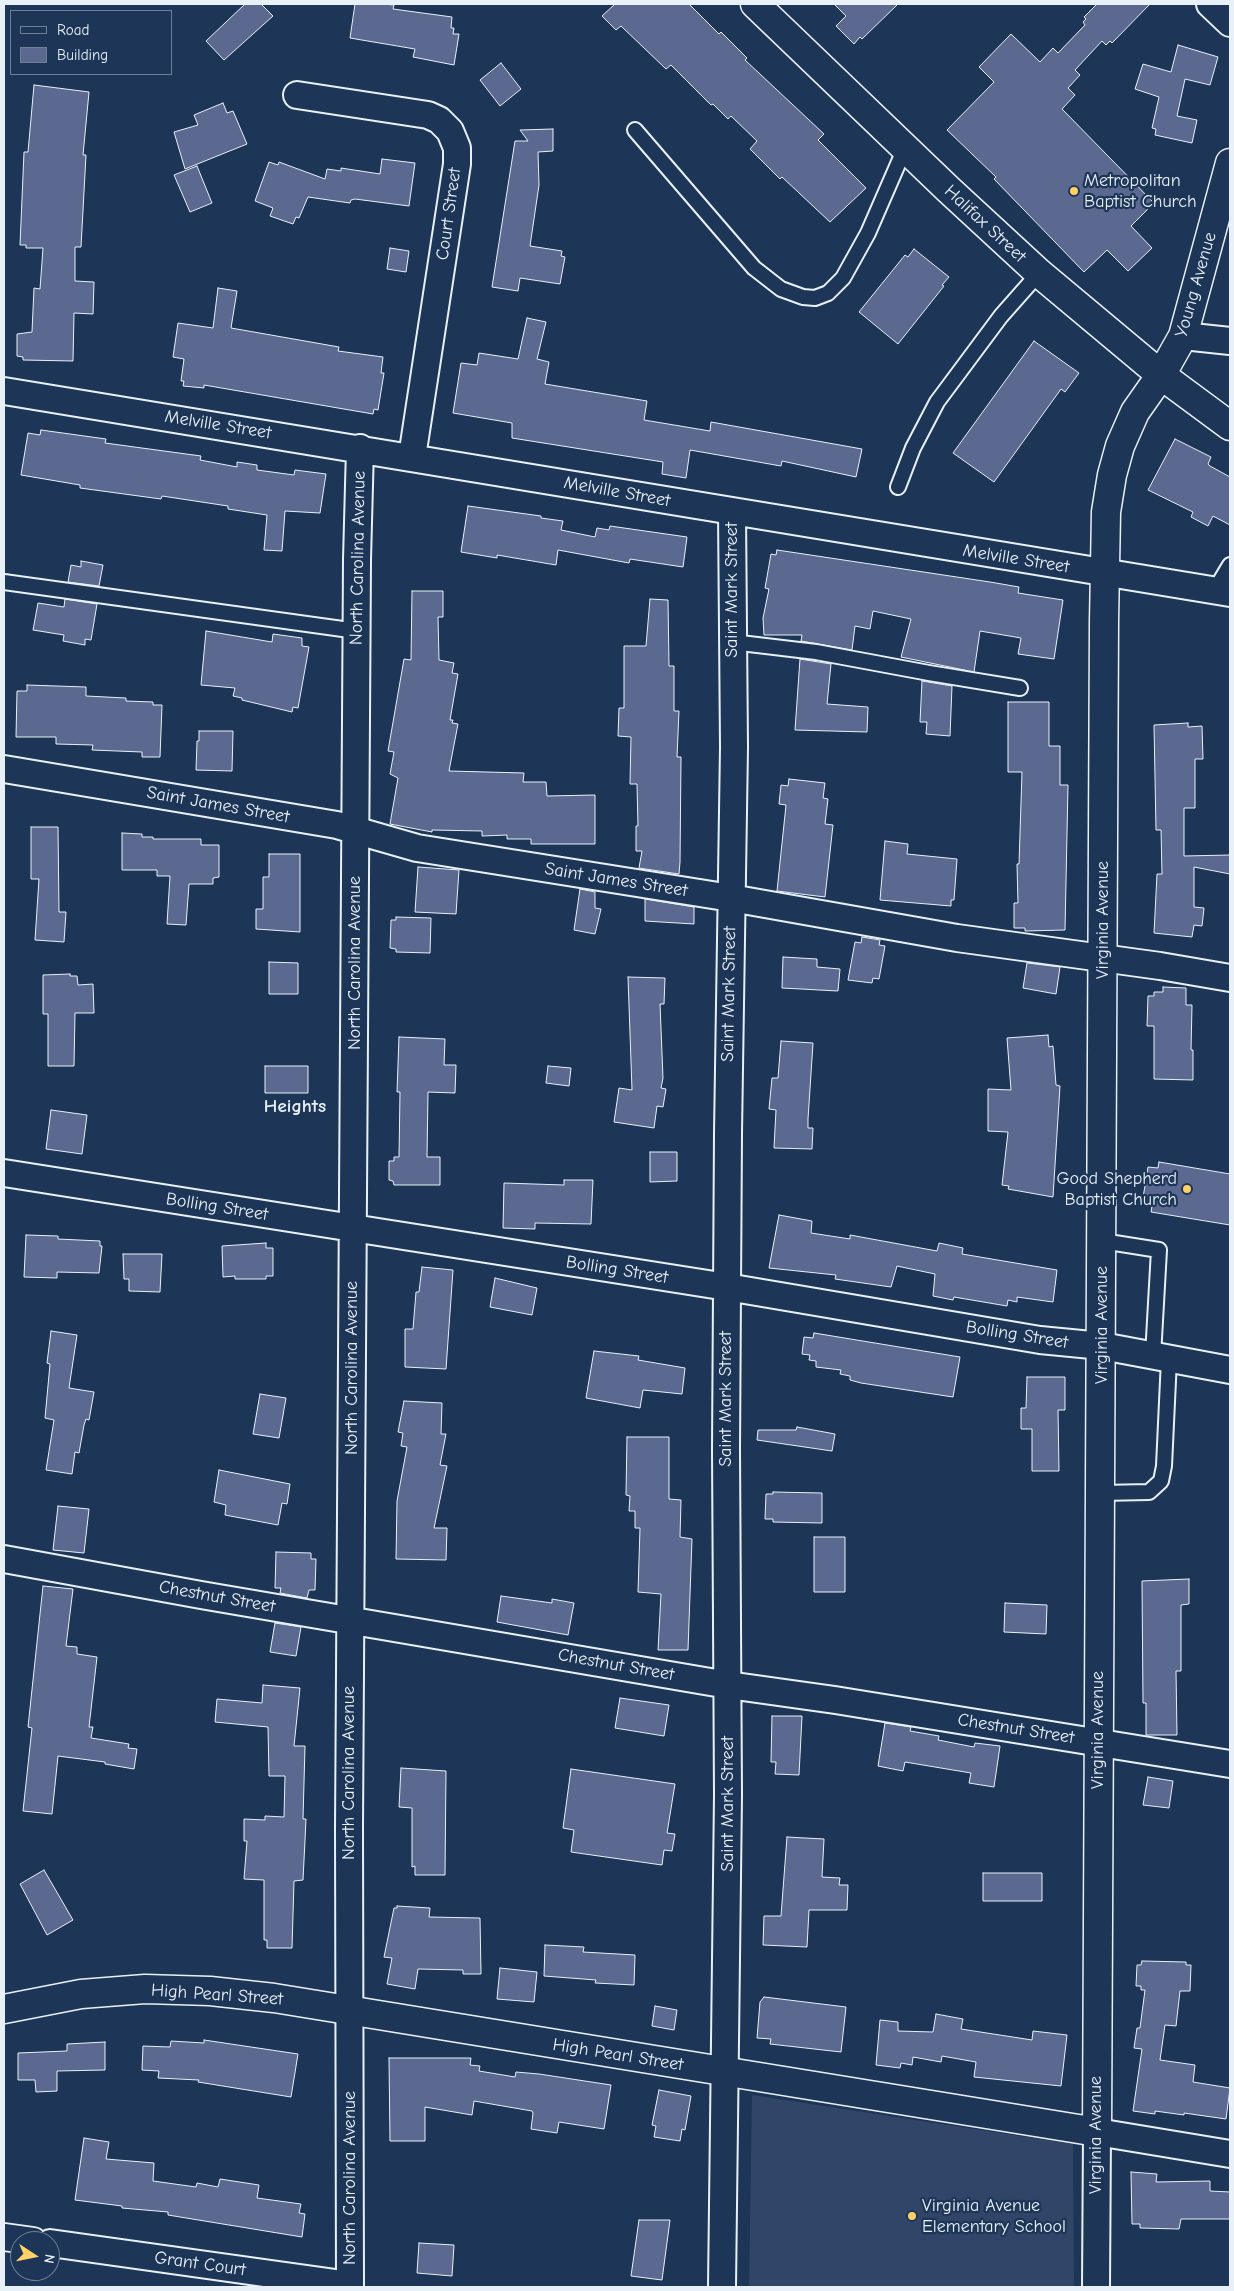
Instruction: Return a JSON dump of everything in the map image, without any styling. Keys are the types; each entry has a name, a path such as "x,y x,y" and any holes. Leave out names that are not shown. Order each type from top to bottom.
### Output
{"street":[{"name":"Halifax Street","path":"756,4 905,148 1039,273 1161,375 1230,426"},
{"path":"1210,4 1230,23"},
{"name":"Court Street","path":"297,95 428,115 439,120 450,131 457,148 457,164 412,457"},
{"name":"Young Avenue","path":"1161,375 1183,336 1230,163"},
{"path":"1183,336 1230,341"},
{"name":"Virginia Avenue","path":"1096,2287 1106,512 1112,475 1120,446 1135,412 1161,375"},
{"name":"Melville Street","path":"4,390 1222,592"},
{"name":"North Carolina Avenue","path":"350,2286 350,1619 360,448"},
{"name":"Saint Mark Street","path":"722,2287 728,1685 727,1287 734,747 732,512"},
{"name":"Saint James Street","path":"4,769 337,825 417,848 731,898 930,934 1230,978"},
{"name":"Bolling Street","path":"4,1174 727,1287 1040,1340 1102,1346 1230,1370"},
{"name":"Chestnut Street","path":"4,1559 201,1595 728,1685 835,1700 1230,1764"},
{"name":"High Pearl Street","path":"4,2009 81,1994 146,1989 210,1991 274,1998 1230,2154"},
{"name":"Grant Court","path":"60,2244 350,2286"}],"lane":[{"path":"635,130 754,268 781,289 802,297 815,298 828,293 843,278 868,233 905,148"},
{"path":"898,488 913,448 937,402 1001,316 1039,273"},
{"path":"1222,592 1230,566"},
{"path":"4,582 357,631"},
{"path":"732,642 816,652 1020,688"},
{"path":"1100,1493 1149,1492 1161,1481 1164,1466 1159,1250 1102,1241"}],"shaded area":[{"name":"Virginia Avenue Elementary School","path":"752,2095 1073,2144 1074,2287 749,2287"}],"building":[{"path":"245,4 261,4 273,16 224,60 206,41"},
{"path":"355,4 394,5 393,9 452,17 451,28 454,28 453,34 459,34 454,65 413,57 415,49 350,38"},
{"path":"615,4 689,4 719,34 721,32 747,58 745,60 824,134 818,140 866,188 830,222 782,177 780,179 750,149 757,141 731,116 728,119 713,104 711,105 671,65 666,69 621,26 616,30 602,16"},
{"path":"834,4 898,4 862,39 860,37 854,44 836,26 846,16"},
{"path":"1097,4 1150,4 1112,43 1110,41 1106,45 1102,41 1075,70 1080,75 1068,88 1075,95 1062,109 1154,203 1131,226 1152,248 1128,271 1107,250 1084,272 994,179 996,177 947,130 994,82 979,67 1011,34 1040,62 1053,48 1058,53 1085,25 1083,22 1086,19 1084,17"},
{"path":"1178,45 1218,57 1210,85 1185,79 1177,116 1197,120 1192,143 1155,135 1156,129 1152,128 1159,97 1135,89 1143,64 1171,72"},
{"path":"501,63 521,89 500,106 480,80"},
{"path":"34,85 89,92 83,155 86,155 81,247 75,247 75,281 94,282 93,314 74,313 73,361 23,360 23,357 17,356 17,334 32,332 34,288 40,289 43,248 26,248 26,245 20,245 24,152 28,152"},
{"path":"223,103 227,113 233,111 247,144 185,169 174,132 198,125 194,115"},
{"path":"553,129 553,151 538,152 539,185 530,246 562,251 561,256 565,257 560,284 520,278 518,291 492,287 515,141 528,141 520,130"},
{"path":"382,159 415,163 409,206 355,199 351,200 350,203 308,197 299,218 296,217 293,224 270,216 273,208 255,201 269,162 278,165 279,162 325,179 327,169 341,171 341,168 380,174"},
{"path":"197,166 212,203 190,212 174,175"},
{"path":"390,248 409,251 406,272 387,269"},
{"path":"914,249 949,277 898,344 859,312 905,255 908,257"},
{"path":"218,288 237,291 231,328 339,347 338,351 383,357 381,373 384,373 378,410 374,409 373,414 204,385 204,388 183,386 184,381 181,381 184,359 173,357 178,323 213,328"},
{"path":"527,318 546,322 537,359 549,362 545,384 647,401 644,420 710,431 711,422 862,449 856,477 782,461 781,466 690,450 686,478 662,474 663,462 512,438 512,423 453,413 461,363 477,365 479,353 518,359"},
{"path":"1034,341 1079,373 1065,392 1061,389 994,482 953,453"},
{"path":"41,430 106,439 105,443 201,456 200,460 237,467 237,462 257,465 257,470 294,475 295,470 326,474 320,513 285,511 282,551 264,550 267,515 228,509 228,506 162,496 161,499 80,488 80,485 21,475 28,433 40,435"},
{"path":"1175,439 1211,457 1208,464 1230,477 1230,525 1213,516 1208,526 1191,517 1193,512 1148,490"},
{"path":"468,506 541,516 541,518 563,521 561,530 595,537 597,528 609,530 610,526 687,537 683,567 630,559 629,563 558,550 556,565 497,555 497,558 461,552"},
{"path":"777,550 1019,587 1018,593 1063,600 1054,659 1018,654 1021,638 980,631 974,672 901,657 911,619 873,611 870,629 855,626 852,650 801,641 802,635 764,635 763,618 769,589 765,588 771,554 776,555"},
{"path":"81,561 103,565 99,586 68,582 71,565 81,567"},
{"path":"412,591 443,591 443,617 438,617 439,660 454,663 452,673 458,674 450,720 453,720 452,723 458,724 449,771 524,773 523,782 546,782 547,796 595,795 595,844 531,844 531,839 507,839 507,835 482,836 482,831 432,830 432,832 390,824 398,778 390,774 394,752 388,751 404,659 411,660"},
{"path":"65,599 97,604 91,640 85,639 85,645 63,641 64,635 33,630 38,603 64,607"},
{"path":"650,599 668,600 669,666 674,666 674,711 679,711 677,757 681,757 679,874 639,868 642,851 636,851 636,826 638,826 637,784 630,784 631,737 618,736 619,708 624,708 624,646 646,646"},
{"path":"206,631 272,642 273,634 302,638 302,646 309,647 298,708 293,707 292,712 242,700 242,698 233,696 235,688 201,685"},
{"path":"800,659 831,664 827,704 868,707 867,732 795,730"},
{"path":"922,681 952,686 950,736 926,734 927,722 920,722"},
{"path":"27,685 86,687 86,696 126,698 126,701 153,702 153,705 162,705 160,757 142,757 142,752 92,750 93,745 56,744 56,737 16,737 17,691 27,691"},
{"path":"1008,702 1049,702 1049,746 1060,746 1060,785 1068,785 1065,930 1025,931 1025,928 1014,928 1014,903 1018,903 1017,864 1019,864 1022,772 1008,772"},
{"path":"1188,723 1188,727 1202,726 1203,759 1195,759 1195,808 1184,808 1184,856 1230,855 1230,874 1194,867 1194,907 1204,908 1202,926 1194,925 1192,937 1154,933 1157,874 1162,874 1161,830 1156,830 1154,725"},
{"path":"199,731 233,731 232,771 196,770"},
{"path":"789,779 825,783 823,798 828,799 825,824 833,825 825,897 777,891 786,805 779,804 781,785 788,786"},
{"path":"31,827 58,827 59,912 66,912 64,942 35,940 39,879 31,879"},
{"path":"122,833 142,834 142,837 153,837 153,839 201,839 201,845 219,845 219,877 213,878 213,884 189,884 186,925 167,924 170,876 157,876 157,870 122,870"},
{"path":"885,841 908,844 907,854 957,859 954,900 951,900 951,906 880,900"},
{"path":"269,854 300,854 300,932 256,929 256,909 263,909 263,877 269,877"},
{"path":"418,867 459,870 456,914 415,912"},
{"path":"580,889 595,892 595,908 601,909 595,934 574,930"},
{"path":"645,899 694,907 694,924 645,921"},
{"path":"396,917 431,918 430,953 396,952 396,949 390,948 391,920 396,920"},
{"path":"862,937 880,940 879,945 885,946 879,979 873,978 872,983 848,980 855,942 861,943"},
{"path":"783,957 817,959 817,967 840,969 838,991 782,988"},
{"path":"269,962 298,963 298,994 269,994"},
{"path":"1027,963 1060,967 1056,994 1023,988"},
{"path":"70,974 70,976 77,976 78,985 93,984 94,1013 75,1013 74,1066 48,1066 48,1014 43,1014 43,975"},
{"path":"628,977 665,978 664,1004 660,1004 663,1078 661,1088 666,1089 663,1107 657,1106 654,1128 614,1122 619,1088 632,1090"},
{"path":"1163,987 1186,988 1186,1005 1192,1005 1191,1050 1193,1050 1193,1080 1154,1079 1154,1026 1147,1026 1148,996 1154,996 1154,992 1163,992"},
{"path":"1048,1035 1049,1047 1053,1046 1056,1085 1060,1086 1053,1197 1008,1189 1009,1186 1002,1185 1008,1132 988,1131 988,1089 1011,1090 1007,1038"},
{"path":"399,1037 445,1039 444,1065 456,1065 455,1093 428,1092 427,1157 440,1157 440,1185 394,1185 393,1181 389,1180 389,1161 394,1161 394,1157 399,1157 400,1092 397,1092"},
{"path":"781,1041 813,1043 808,1119 808,1128 813,1128 812,1149 774,1148 776,1110 769,1109 772,1078 778,1078"},
{"path":"265,1066 308,1066 308,1093 265,1093"},
{"path":"548,1066 571,1068 569,1086 546,1083"},
{"path":"51,1110 87,1115 82,1154 46,1149"},
{"path":"650,1152 677,1152 677,1181 650,1182"},
{"name":"Good Shepherd Baptist Church","path":"1159,1162 1230,1174 1230,1225 1151,1212 1152,1206 1142,1204 1148,1167 1158,1168"},
{"path":"564,1180 593,1180 591,1224 535,1223 535,1229 503,1228 504,1183 564,1185"},
{"path":"779,1215 812,1221 811,1233 850,1239 850,1235 937,1251 939,1243 963,1248 962,1254 1057,1270 1053,1302 1017,1297 1017,1302 1008,1300 1007,1306 954,1297 953,1300 933,1296 935,1274 897,1266 891,1287 835,1279 836,1275 769,1268"},
{"path":"26,1235 58,1236 58,1239 100,1241 100,1246 102,1246 99,1273 57,1272 57,1278 24,1277"},
{"path":"266,1243 266,1248 273,1248 273,1276 266,1276 266,1279 235,1279 235,1276 223,1277 222,1246"},
{"path":"123,1254 162,1254 160,1292 129,1291 129,1279 124,1279"},
{"path":"422,1267 453,1270 446,1369 405,1367 405,1329 413,1329 416,1292 419,1292"},
{"path":"495,1278 537,1288 532,1315 490,1307"},
{"path":"51,1331 77,1335 69,1388 94,1392 89,1420 86,1419 84,1425 79,1453 75,1452 72,1474 46,1470 54,1420 45,1418 50,1364 47,1363"},
{"path":"814,1333 960,1357 953,1397 861,1383 850,1380 850,1376 840,1374 841,1370 816,1367 816,1361 809,1360 810,1355 802,1354 804,1337 813,1338"},
{"path":"594,1351 639,1356 638,1360 685,1368 682,1394 643,1390 640,1408 586,1398"},
{"path":"1027,1377 1065,1377 1065,1410 1058,1410 1059,1471 1032,1471 1032,1429 1021,1429 1021,1408 1026,1408"},
{"path":"260,1394 286,1398 279,1438 253,1434"},
{"path":"404,1401 442,1403 441,1434 446,1434 440,1465 447,1466 434,1528 447,1528 446,1560 396,1559 397,1501 407,1447 401,1446 403,1433 398,1432"},
{"path":"797,1427 835,1434 832,1451 757,1440 758,1430 796,1430"},
{"path":"627,1437 669,1437 669,1499 681,1500 680,1537 692,1539 688,1650 658,1650 661,1594 638,1592 640,1528 635,1528 635,1511 629,1511 630,1496 626,1495"},
{"path":"219,1470 290,1484 287,1504 282,1503 278,1525 225,1515 226,1505 214,1502"},
{"path":"773,1492 822,1493 822,1523 773,1522 773,1519 765,1519 766,1494 773,1494"},
{"path":"58,1506 89,1509 84,1553 53,1550"},
{"path":"814,1537 845,1537 845,1592 814,1592"},
{"path":"276,1552 311,1553 311,1559 316,1559 315,1590 309,1590 307,1598 280,1593 281,1588 275,1588"},
{"path":"1189,1579 1189,1604 1181,1605 1181,1671 1176,1671 1177,1735 1146,1735 1146,1703 1143,1703 1142,1581"},
{"path":"43,1586 73,1589 66,1646 77,1647 77,1654 97,1657 89,1727 93,1727 91,1738 129,1744 128,1748 137,1749 134,1769 105,1764 105,1762 58,1756 52,1814 23,1811 32,1728 28,1727"},
{"path":"501,1596 552,1603 552,1599 574,1603 568,1635 497,1622"},
{"path":"1005,1603 1047,1605 1046,1634 1004,1632"},
{"path":"275,1623 301,1627 296,1656 270,1652"},
{"path":"263,1685 300,1688 294,1746 305,1746 303,1819 306,1819 303,1880 294,1881 292,1948 267,1948 267,1940 264,1940 264,1880 244,1879 247,1841 244,1841 244,1819 265,1820 265,1816 284,1817 285,1776 269,1776 268,1727 215,1722 217,1699 262,1703"},
{"path":"620,1698 669,1705 664,1736 615,1728"},
{"path":"772,1716 802,1716 799,1775 775,1774 776,1762 771,1762"},
{"path":"885,1723 911,1727 910,1731 939,1736 938,1740 974,1747 975,1743 1000,1746 994,1787 969,1783 971,1773 905,1762 903,1771 878,1766"},
{"path":"401,1768 446,1771 445,1875 415,1875 415,1866 412,1867 412,1808 399,1807"},
{"path":"571,1769 675,1784 667,1833 675,1834 672,1851 664,1850 662,1865 571,1852 574,1830 563,1828"},
{"path":"1148,1777 1173,1781 1169,1808 1143,1805"},
{"path":"787,1837 824,1839 822,1877 840,1878 839,1885 848,1885 847,1910 809,1910 807,1947 763,1945 764,1916 781,1916"},
{"path":"44,1870 73,1920 47,1935 20,1884"},
{"path":"983,1873 1042,1873 1042,1901 983,1901"},
{"path":"397,1906 430,1908 429,1917 480,1918 481,1974 463,1974 463,1970 418,1969 415,1989 387,1984 392,1958 384,1957 394,1908 397,1908"},
{"path":"545,1945 584,1947 583,1952 635,1955 634,1985 595,1983 596,1980 544,1976"},
{"path":"1142,1961 1186,1962 1186,1965 1191,1965 1190,1991 1180,1991 1176,2026 1165,2025 1160,2060 1195,2065 1193,2082 1230,2088 1226,2119 1184,2113 1184,2115 1155,2111 1155,2114 1133,2111 1142,2049 1134,2048 1137,2028 1140,2028 1145,1990 1141,1990 1141,1986 1136,1986 1137,1965 1141,1965"},
{"path":"500,1968 537,1972 534,2002 497,1999"},
{"path":"764,1997 846,2007 841,2052 770,2044 771,2039 757,2038 760,2002"},
{"path":"655,2006 677,2010 674,2030 652,2026"},
{"path":"936,2014 963,2019 961,2029 1032,2040 1033,2031 1067,2035 1061,2086 974,2077 976,2062 942,2056 941,2062 913,2057 912,2065 901,2063 900,2068 876,2065 880,2020 898,2022 898,2031 933,2032"},
{"path":"204,2040 298,2054 291,2097 198,2082 199,2080 158,2078 159,2071 142,2070 143,2046 170,2047 171,2041 204,2043"},
{"path":"105,2042 105,2070 57,2071 57,2091 36,2092 35,2080 18,2080 18,2053 67,2051 67,2044"},
{"path":"389,2058 471,2058 470,2065 480,2066 479,2071 515,2077 516,2072 539,2074 611,2085 604,2129 559,2122 557,2133 531,2129 532,2111 474,2101 472,2115 425,2107 425,2141 390,2141"},
{"path":"659,2090 691,2096 685,2130 682,2129 680,2141 654,2137 656,2126 652,2125"},
{"path":"84,2138 109,2142 106,2159 154,2163 153,2181 196,2187 197,2183 218,2187 220,2179 259,2185 257,2198 301,2204 299,2213 305,2214 302,2237 168,2215 168,2212 122,2208 122,2206 75,2200"},
{"path":"1131,2172 1157,2174 1156,2182 1210,2181 1210,2191 1230,2192 1230,2219 1181,2219 1179,2229 1140,2228 1140,2224 1132,2224"},
{"path":"639,2220 670,2220 662,2280 631,2276"},
{"path":"419,2243 454,2245 452,2276 417,2273"}],"place":[{"name":"Metropolitan Baptist Church","path":"1074,191"},
{"name":"Good Shepherd Baptist Church","path":"1187,1189"},
{"name":"Virginia Avenue Elementary School","path":"912,2216"}],"district":[{"name":"Heights","path":"295,1107"}]}
